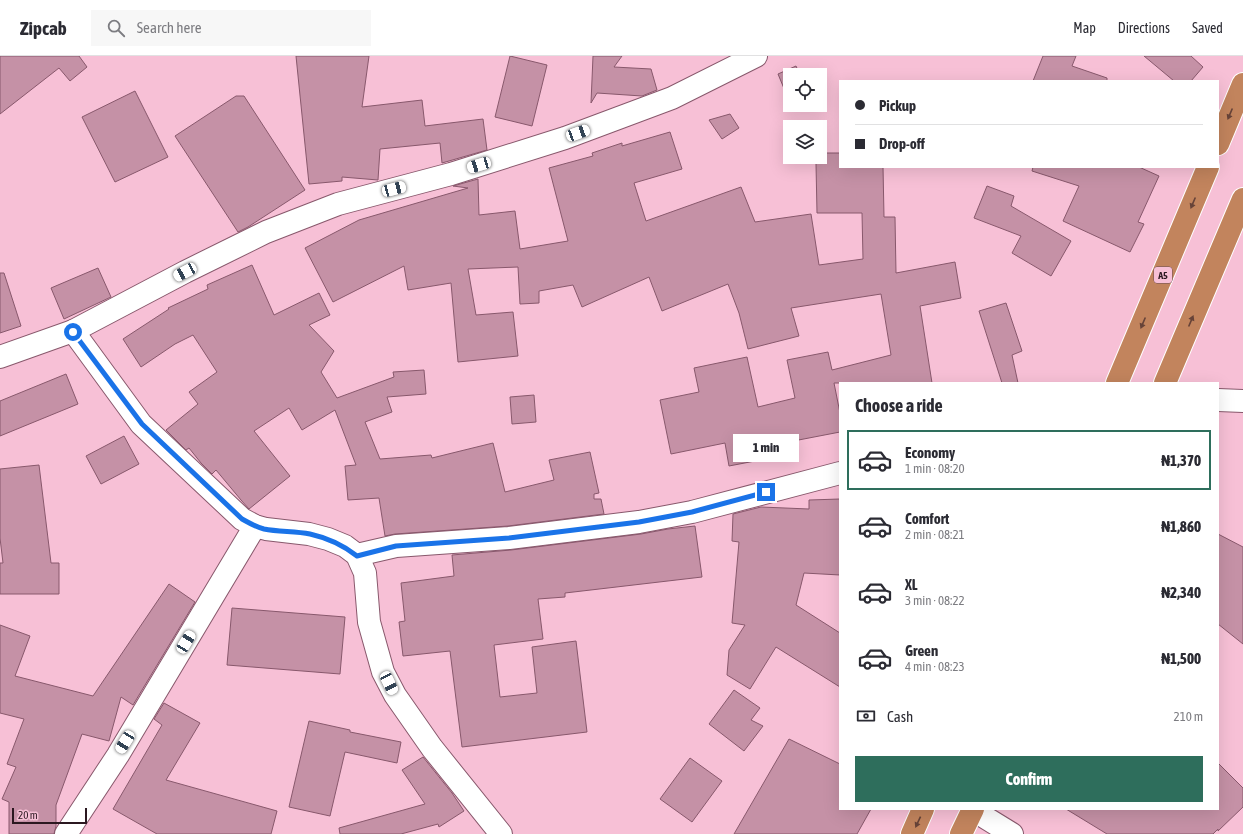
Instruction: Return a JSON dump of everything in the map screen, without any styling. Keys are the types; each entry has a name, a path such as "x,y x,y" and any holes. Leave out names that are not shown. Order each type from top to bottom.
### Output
{"highway":[{"path":"1219,142 1243,84"},
{"name":"A5","path":"1118,382 1208,168"},
{"path":"1165,382 1243,199"},
{"path":"912,834 923,810"},
{"path":"961,834 973,810"}],"street":[{"path":"0,357 73,332 185,272 266,232 338,204 451,174 565,138 672,98 756,56"},
{"path":"73,332 142,424 242,519 255,526 266,529 310,534 328,539 345,546 357,556 365,573 369,622 383,672 394,695 432,748 501,834"},
{"path":"1219,400 1243,401"},
{"path":"357,556 396,546 509,538 639,522 692,512 839,473"},
{"path":"66,834 122,748 255,526"},
{"path":"973,810 1012,834"}],"building":[{"path":"0,56 79,56 87,67 70,81 59,68 0,114"},
{"path":"296,56 369,56 362,107 422,100 425,126 483,119 487,150 442,163 440,143 380,149 378,180 342,177 342,181 309,184"},
{"path":"510,56 547,65 532,126 495,117"},
{"path":"593,56 622,56 614,67 651,69 657,90 642,96 597,93 591,103"},
{"path":"1043,56 1076,56 1072,66 1107,78 1107,80 1033,80"},
{"path":"1144,56 1191,56 1203,67 1192,80 1173,80"},
{"path":"783,72 783,86 778,74"},
{"path":"135,91 168,157 115,182 82,117"},
{"path":"236,96 244,96 305,190 238,232 175,136"},
{"path":"730,114 739,128 722,139 709,120"},
{"path":"670,132 682,169 634,183 646,221 741,187 755,222 811,214 819,265 863,259 862,213 817,213 816,164 827,164 827,153 839,153 839,168 883,168 884,217 895,217 896,273 955,262 961,298 920,306 932,382 834,383 839,408 839,432 783,443 786,455 729,466 725,443 671,454 660,400 699,392 694,368 747,357 758,407 795,398 787,360 828,352 832,370 891,355 881,294 791,308 799,336 748,349 739,313 728,284 662,311 649,277 582,307 573,285 539,291 539,303 520,304 518,267 468,269 476,315 513,312 518,356 458,362 451,283 408,290 404,266 333,302 305,248 359,220 468,188 453,186 478,179 479,215 515,211 520,249 568,241 549,168 593,156 592,153 622,143 622,146"},
{"path":"1033,168 1141,168 1159,176 1138,222 1144,224 1130,252 1063,221 1079,186 1032,171"},
{"path":"987,186 1014,196 1011,206 1071,241 1051,276 1012,253 1021,236 974,218"},
{"path":"252,265 274,315 319,293 330,315 309,325 334,351 321,372 337,398 394,377 393,372 424,370 426,394 387,397 392,412 365,422 380,459 431,455 432,458 493,443 505,492 554,480 549,460 590,452 599,493 594,494 594,499 601,499 604,514 508,526 385,536 379,498 348,500 345,466 356,465 335,410 302,430 289,408 254,431 290,476 249,509 216,470 212,474 189,448 186,450 166,430 198,404 189,392 217,372 193,335 175,344 141,367 123,339 169,309 168,308 208,289 207,285"},
{"path":"98,268 111,297 64,319 51,288"},
{"path":"0,273 4,273 21,326 0,333"},
{"path":"1006,303 1022,351 1012,355 1018,382 1002,382 979,311"},
{"path":"66,374 78,404 0,436 0,401"},
{"path":"534,395 536,422 512,424 510,397"},
{"path":"124,436 139,464 101,484 86,456"},
{"path":"39,465 51,563 59,563 59,594 0,594 0,563 3,563 0,538 0,469"},
{"path":"839,499 839,575 804,573 796,605 839,632 839,686 776,647 750,689 727,675 729,650 745,625 732,623 739,542 732,541 733,514 761,507 809,509 809,500"},
{"path":"695,526 702,577 565,593 565,597 538,599 543,639 494,645 500,697 537,693 532,647 576,641 587,732 462,747 450,651 403,656 399,622 405,621 401,583 454,576 452,555 511,550"},
{"path":"1219,535 1243,547 1243,644 1219,625"},
{"path":"169,584 195,602 133,705 121,697 109,741 82,734 56,805 56,826 54,834 9,834 9,802 2,799 16,767 7,764 24,719 0,713 0,625 30,636 15,676 93,696"},
{"path":"232,608 345,617 340,674 227,665"},
{"path":"734,690 760,708 751,720 763,726 744,751 709,724"},
{"path":"164,703 200,723 166,780 277,811 271,834 157,834 113,809 162,725 154,719"},
{"path":"309,721 350,730 350,732 401,742 397,763 345,752 330,816 289,807"},
{"path":"789,739 839,764 839,810 870,810 857,834 734,834"},
{"path":"423,757 452,793 464,811 439,827 438,824 401,834 340,834 339,828 425,804 402,770"},
{"path":"690,758 722,781 692,822 660,799"},
{"path":"1219,764 1243,788 1243,807 1213,834 1107,834 1068,810 1219,810"}],"route":[{"path":"73,332 142,424 242,519 255,526 266,529 300,532 328,539 345,546 357,556 396,546 509,538 639,522 692,512 766,492"}]}
